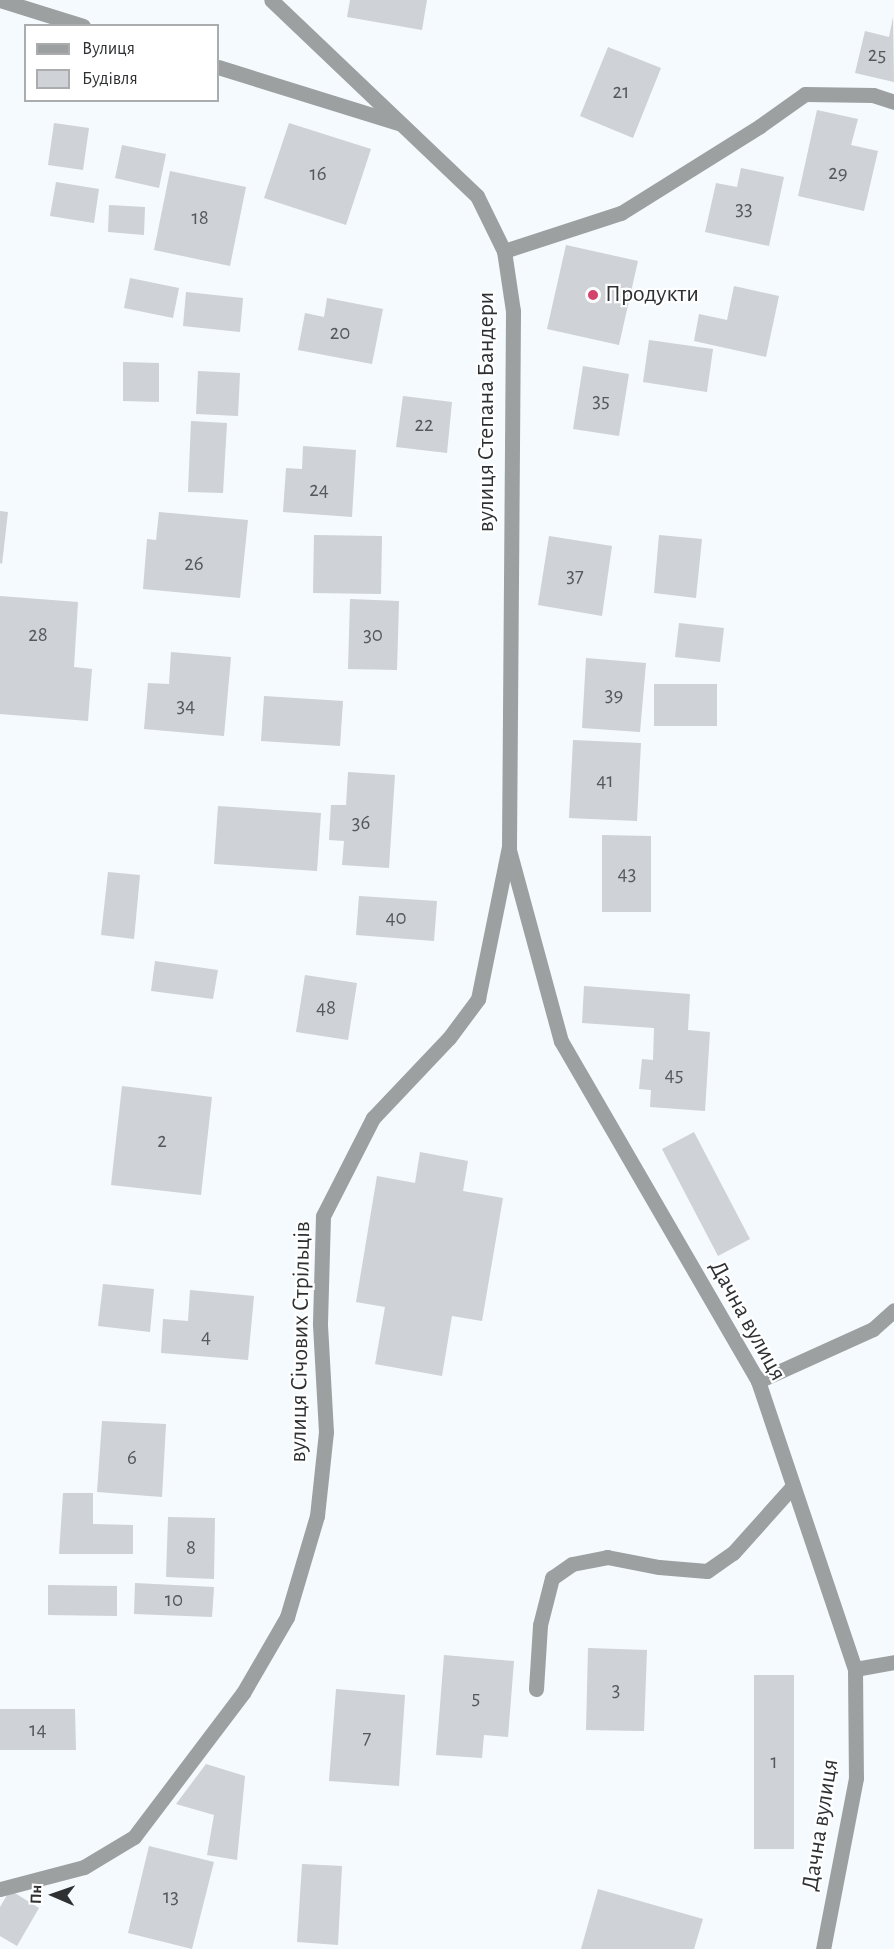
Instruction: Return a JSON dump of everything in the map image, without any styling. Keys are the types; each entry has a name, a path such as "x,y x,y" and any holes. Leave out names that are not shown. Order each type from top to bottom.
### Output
{"street":[{"path":"0,0 77,24"},
{"name":"вулиця Степана Бандери","path":"271,0 477,196 504,251 513,311 509,847"},
{"path":"219,67 401,124"},
{"path":"504,251 621,213 760,126 805,94 873,95 894,102"},
{"name":"Дачна вулиця","path":"509,847 561,1041 758,1381 855,1669 856,1778 823,1949"},
{"name":"вулиця Січових Стрільців","path":"0,1889 84,1867 134,1836 243,1693 287,1617 317,1516 326,1432 320,1323 323,1216 373,1118 449,1038 478,999 509,847"},
{"path":"758,1381 873,1329 894,1310"},
{"path":"536,1689 540,1625 552,1578 572,1564 607,1557 659,1567 707,1571 733,1553 793,1486"},
{"path":"855,1669 894,1662"}],"building":[{"path":"350,0 427,0 422,30 347,17"},
{"path":"893,17 894,82 855,73 865,31 889,37"},
{"path":"608,47 661,68 633,138 580,116"},
{"path":"817,110 858,119 851,145 878,151 864,211 798,196"},
{"path":"54,123 89,128 83,170 48,165"},
{"path":"289,123 371,149 346,225 264,198"},
{"path":"122,145 166,154 159,188 115,178"},
{"path":"741,168 784,177 769,246 705,232 716,183 737,187"},
{"path":"170,171 246,187 230,266 154,250"},
{"path":"56,182 99,189 94,223 50,216"},
{"path":"109,205 145,207 144,235 108,232"},
{"name":"Продукти","path":"566,245 638,261 619,345 547,329"},
{"path":"130,278 179,288 173,318 124,308"},
{"path":"734,286 779,296 766,357 694,341 699,314 727,320"},
{"path":"186,292 243,298 240,332 183,326"},
{"path":"327,298 383,309 372,364 298,350 305,313 324,317"},
{"path":"649,340 713,349 707,392 643,382"},
{"path":"123,362 159,363 159,402 123,401"},
{"path":"583,366 629,374 619,436 573,429"},
{"path":"198,371 240,373 238,416 196,414"},
{"path":"403,396 452,402 447,453 396,447"},
{"path":"191,421 227,423 223,493 188,492"},
{"path":"303,446 356,450 352,517 283,512 286,468 302,469"},
{"path":"0,511 8,512 2,564 0,563"},
{"path":"159,512 248,520 240,598 143,589 147,539 156,540"},
{"path":"314,535 382,536 381,594 313,593"},
{"path":"659,535 702,539 696,598 654,593"},
{"path":"549,536 612,546 602,616 538,605"},
{"path":"0,596 78,602 74,667 92,669 88,721 0,714"},
{"path":"350,599 399,601 397,670 348,669"},
{"path":"679,623 724,628 720,662 675,657"},
{"path":"171,652 231,657 224,736 144,729 148,683 169,684"},
{"path":"586,658 646,663 640,732 582,728"},
{"path":"654,684 717,684 717,726 654,726"},
{"path":"264,696 343,701 340,746 261,741"},
{"path":"573,740 641,743 637,821 569,818"},
{"path":"348,772 395,775 389,868 342,865 344,841 329,840 331,805 346,805"},
{"path":"218,806 321,813 317,871 214,864"},
{"path":"602,835 651,836 651,912 602,912"},
{"path":"108,872 140,875 134,939 101,935"},
{"path":"359,896 437,901 434,941 356,935"},
{"path":"155,961 218,970 213,999 151,991"},
{"path":"305,975 357,983 348,1040 296,1032"},
{"path":"584,986 690,994 688,1030 710,1032 705,1111 650,1107 651,1090 639,1089 642,1059 653,1060 654,1028 582,1023"},
{"path":"122,1086 212,1097 201,1195 111,1185"},
{"path":"694,1132 750,1239 718,1256 662,1149"},
{"path":"420,1152 468,1161 463,1191 503,1198 482,1321 452,1316 442,1376 375,1364 385,1307 356,1302 377,1176 415,1183"},
{"path":"103,1284 154,1289 150,1332 98,1326"},
{"path":"190,1290 254,1296 248,1360 161,1353 163,1319 188,1321"},
{"path":"102,1421 166,1424 162,1497 97,1492"},
{"path":"63,1493 93,1493 93,1524 133,1525 133,1554 59,1554"},
{"path":"168,1517 215,1518 214,1579 166,1577"},
{"path":"135,1583 214,1587 212,1617 134,1614"},
{"path":"48,1585 117,1586 117,1616 48,1615"},
{"path":"588,1648 647,1650 644,1731 586,1730"},
{"path":"444,1655 514,1661 508,1737 484,1735 482,1758 436,1755"},
{"path":"754,1675 794,1675 794,1849 754,1849"},
{"path":"336,1689 405,1695 399,1786 329,1781"},
{"path":"0,1709 75,1709 76,1750 0,1750"},
{"path":"206,1764 245,1776 237,1860 207,1855 214,1815 176,1804"},
{"path":"149,1846 214,1862 192,1949 128,1933"},
{"path":"302,1864 342,1866 338,1945 297,1942"},
{"path":"598,1889 703,1919 694,1949 581,1949"},
{"path":"10,1890 39,1908 17,1946 0,1936 0,1907"}],"place":[{"name":"Продукти","path":"593,295"}]}
